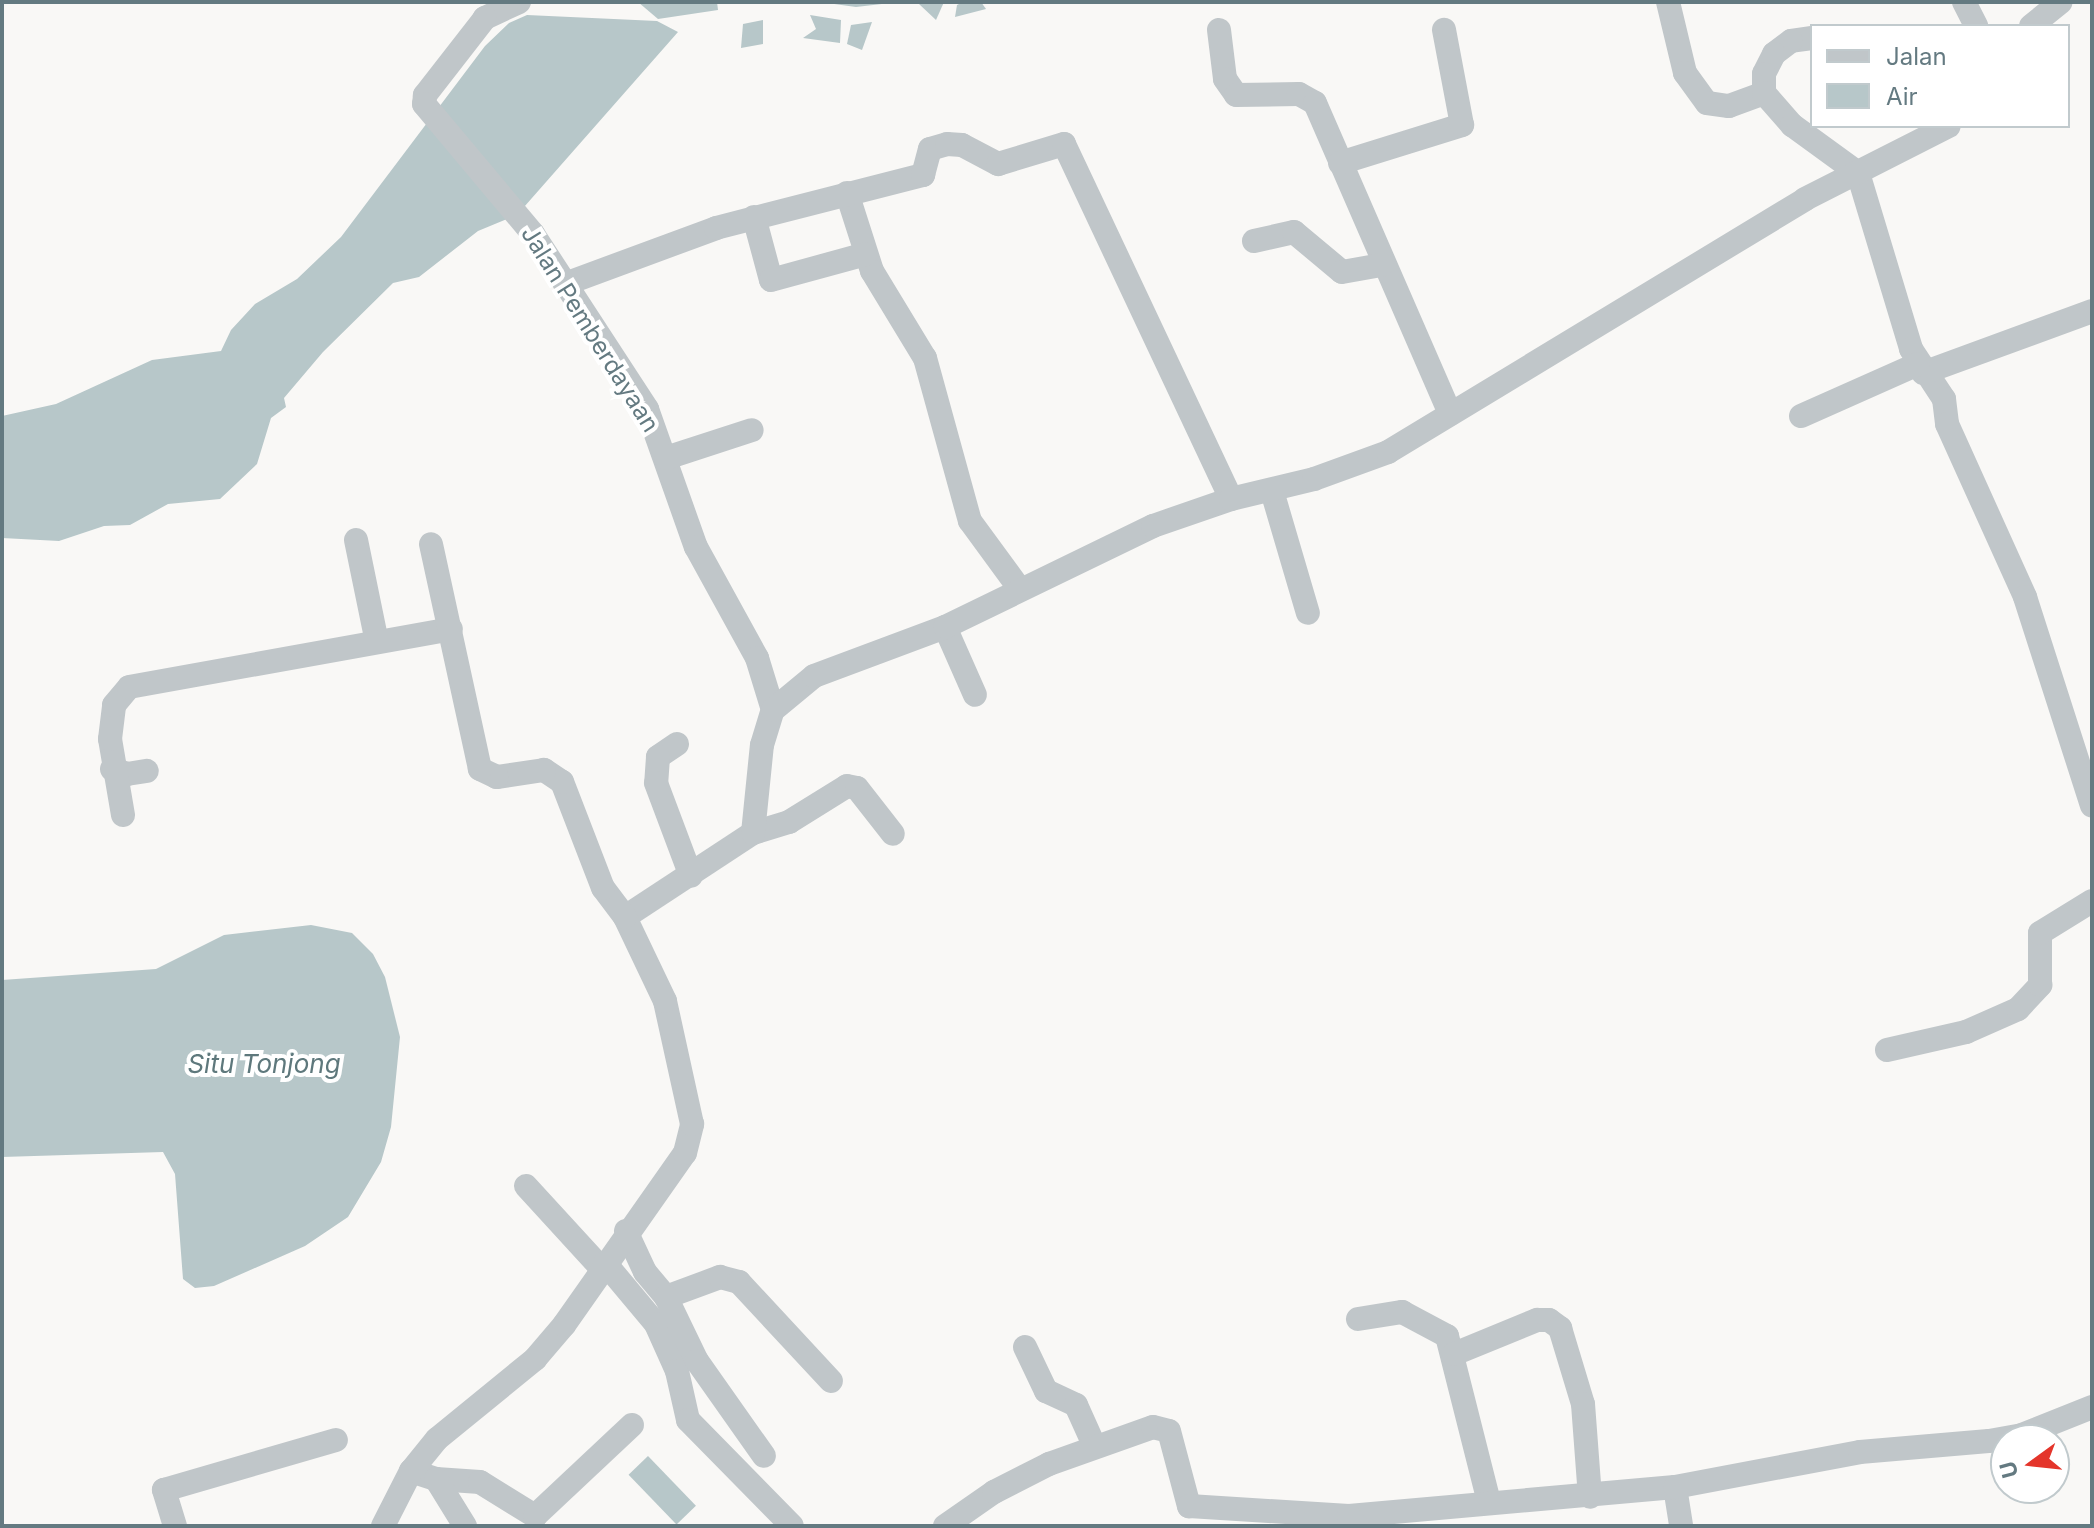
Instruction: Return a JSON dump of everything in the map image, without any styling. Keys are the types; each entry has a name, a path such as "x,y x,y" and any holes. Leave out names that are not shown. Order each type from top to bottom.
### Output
{"street":[{"name":"Jalan Pemberdayaan","path":"519,2 485,18 425,95 424,104 520,217 647,409 696,547 757,658 773,710"},
{"path":"1668,2 1681,65 1707,103 1729,106 1764,93"},
{"path":"1964,2 1975,24"},
{"path":"2034,24 2061,2"},
{"path":"1219,30 1229,88 1246,98 1307,95 1319,110 1381,265 1450,414"},
{"path":"1340,163 1462,125 1444,30"},
{"path":"1810,38 1791,41 1774,54 1764,74 1764,93 1792,125 1858,173 1920,368 1944,399 1947,424 2025,597 2092,806"},
{"path":"753,833 762,745 773,710 814,676 945,627 1019,588 1153,526 1388,452 1805,199 1945,128"},
{"path":"565,284 754,217 923,175 930,149 951,143 998,164 1064,144 1231,499"},
{"path":"847,193 878,285 921,347 970,521 1019,588"},
{"path":"754,217 771,280 866,254"},
{"path":"1254,241 1294,232 1342,272 1381,265"},
{"path":"1801,416 1920,368 2092,311"},
{"path":"666,458 752,430"},
{"path":"1272,491 1308,613"},
{"path":"356,540 377,642"},
{"path":"383,1526 411,1471 458,1418 535,1359 685,1153 692,1124 665,1001 625,917 603,888 562,782 544,770 497,777 480,769 431,544"},
{"path":"945,627 975,695"},
{"path":"123,815 112,769 114,705 121,693 138,682 451,629"},
{"path":"677,744 658,757 656,783 691,876"},
{"path":"112,769 127,774 147,771"},
{"path":"625,917 753,833 789,822 847,786 857,788 893,834"},
{"path":"1887,1050 1966,1032 2018,1009 2040,985 2040,933 2092,901"},
{"path":"526,1186 656,1324 677,1371 688,1420 792,1526"},
{"path":"626,1231 645,1272 666,1297 697,1361 764,1456"},
{"path":"666,1297 720,1277 739,1282 831,1381"},
{"path":"1358,1319 1411,1314 1447,1336 1489,1502"},
{"path":"1454,1354 1537,1320 1549,1320 1560,1328 1569,1345 1583,1404 1590,1497"},
{"path":"1025,1347 1046,1391 1076,1405 1094,1445"},
{"path":"945,1526 994,1492 1094,1445 1153,1427 1169,1431 1189,1506 1353,1521 1489,1502 1590,1497 1675,1487 1860,1452 2009,1438 2092,1407"},
{"path":"411,1471 436,1479 480,1482 530,1521 632,1425"},
{"path":"175,1526 164,1490 336,1440"},
{"path":"436,1479 465,1526"},
{"path":"1675,1487 1681,1526"}],"water":[{"path":"638,2 717,2 718,10 658,19"},
{"path":"828,2 899,2 856,7 827,3"},
{"path":"923,2 944,2 936,20 919,4"},
{"path":"981,2 986,9 955,17 957,5"},
{"path":"527,15 657,21 678,32 517,215 478,231 419,277 393,283 323,352 284,398 286,407 271,418 257,464 220,499 168,504 130,525 104,526 59,541 2,538 2,416 56,404 152,360 221,351 231,330 255,304 297,279 341,237 485,46 509,23"},
{"path":"810,15 841,20 840,43 803,38 816,29"},
{"path":"763,20 763,44 741,48 743,24"},
{"path":"872,22 862,50 847,44 851,25"},
{"name":"Situ Tonjong","path":"311,925 352,933 373,954 385,977 400,1037 391,1127 381,1162 348,1217 305,1246 214,1286 195,1288 183,1279 175,1174 163,1152 2,1157 2,980 156,969 224,935"},
{"path":"648,1456 696,1506 677,1524 629,1475"}]}
